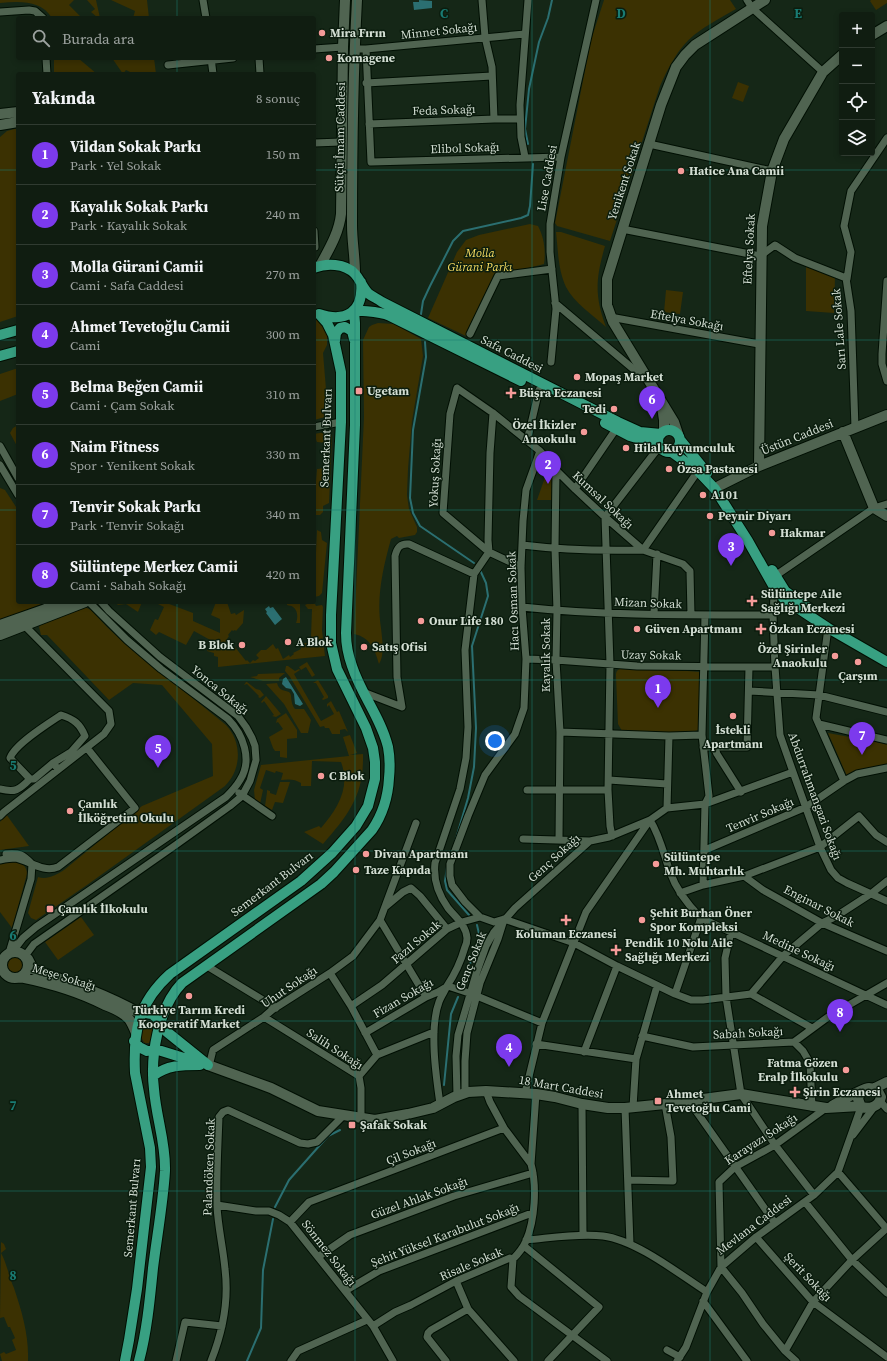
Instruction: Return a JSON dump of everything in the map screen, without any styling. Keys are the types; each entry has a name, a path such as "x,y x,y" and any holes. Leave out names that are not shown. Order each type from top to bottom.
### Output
{"main road":[{"path":"139,1361 151,1287 165,1169 163,1143 155,1103 153,1076 155,1049 161,1024 171,998 182,983 325,881 354,851 377,822 389,785 390,759 384,734 352,667 346,645 355,426 354,311 359,304 361,295 358,278 344,267 329,264 317,267"},
{"name":"Safa Caddesi","path":"358,278 368,294 618,422 640,432 662,433"},
{"name":"Safa Caddesi","path":"317,312 335,317 354,311 383,313 420,330 630,436 659,446"},
{"name":"Semerkant Bulvarı","path":"125,1361 132,1322 151,1167 150,1148 135,1073 135,1037 140,1014 156,987 170,974 283,895 318,866 356,826 368,806 375,779 373,748 366,728 337,669 331,643 331,615 341,422 341,372 333,335 327,323 317,312"},
{"path":"355,341 357,328 365,318 376,312"},
{"path":"335,343 336,333 340,328 346,327 352,331 355,341"},
{"path":"0,336 16,331"},
{"path":"0,356 16,352"},
{"path":"887,656 814,613 785,591 719,486 679,437 671,430 662,433 659,438 659,446 668,452 673,452 698,471 715,489 748,541 774,587 784,599 828,628 887,662"},
{"path":"673,452 678,448 679,437"},
{"path":"140,1014 152,1014 157,1018 167,1032 208,1066"},
{"path":"135,1037 139,1048 147,1051 155,1049 208,1066"},
{"path":"153,1076 169,1066 208,1066"}],"street":[{"path":"203,0 206,16"},
{"name":"Sütçü İmam Caddesi","path":"317,267 329,250 340,225 345,0"},
{"name":"Sütçü İmam Caddesi","path":"357,0 354,49 352,242 358,278"},
{"path":"482,0 485,37 492,66 494,119"},
{"path":"525,157 521,137 520,105 528,0"},
{"name":"Lise Caddesi","path":"551,362 555,324 555,303 550,252 550,224 560,157 596,0"},
{"name":"Yenikent Sokak","path":"679,437 674,422 661,403 652,384 610,317 607,305 607,279 661,105 676,67 695,45 750,4 764,0"},
{"path":"750,4 823,72"},
{"path":"0,12 29,10 36,11 41,16"},
{"path":"875,33 887,26"},
{"name":"Minnet Sokağı","path":"354,49 525,34"},
{"path":"316,49 354,49"},
{"path":"366,49 366,83 369,124"},
{"name":"Eftelya Sokak","path":"759,466 760,256 762,226 772,170 784,139 823,72 839,58"},
{"path":"46,60 47,72"},
{"path":"168,65 204,60"},
{"path":"211,60 213,72"},
{"path":"259,60 260,72"},
{"path":"366,83 492,76"},
{"path":"0,114 16,112"},
{"name":"Feda Sokağı","path":"369,124 520,119"},
{"path":"0,125 16,122"},
{"name":"Elibol Sokağı","path":"369,124 371,162 560,157"},
{"path":"847,278 852,252 844,226 848,201 851,191 887,138"},
{"path":"316,143 341,142"},
{"path":"649,144 772,170"},
{"path":"622,229 760,256"},
{"name":"Sarı Lale Sokak","path":"760,256 776,245 795,258 847,278 851,311 855,428"},
{"path":"470,334 498,276 552,269"},
{"path":"887,281 886,314 882,354 882,364 887,381"},
{"path":"555,303 652,384"},
{"name":"Eftelya Sokağı","path":"610,317 759,344"},
{"name":"Kumsal Sokağı","path":"457,388 493,413 540,451 556,470 605,518 643,550 683,564 690,571 691,615"},
{"name":"Yokuş Sokağı","path":"457,388 450,414 443,513 489,552 521,567"},
{"path":"527,441 539,390"},
{"name":"Yenikent Sokak","path":"661,403 664,420 662,433"},
{"path":"440,1104 436,1074 434,1032 435,1016 439,1001 456,970 467,939 462,922 448,908 440,895 435,881 434,871 435,863 460,789 466,758 468,727 465,650 474,574 489,552 490,452 493,413"},
{"name":"Üstün Caddesi","path":"719,486 759,466 887,415"},
{"path":"316,427 341,422"},
{"path":"575,489 616,429"},
{"path":"844,432 874,508 887,516"},
{"path":"0,446 16,474"},
{"path":"612,836 608,790 610,664 605,518 659,446"},
{"name":"Hacı Osman Sokak","path":"480,917 465,902 452,885 450,864 485,775 515,734 524,708 526,660 521,567 523,521 526,490 540,451"},
{"path":"0,465 16,492"},
{"name":"Kayalık Sokak","path":"556,470 556,660 560,732 560,840"},
{"path":"522,546 606,551 643,550 698,471"},
{"path":"775,576 874,508 887,504"},
{"path":"363,692 402,707 397,677 396,556 398,547 402,544 409,544 474,574"},
{"path":"654,614 657,554"},
{"name":"Abdurrahmangazi Sokağı","path":"775,576 773,615 780,735 820,847 831,870 838,878 887,901"},
{"path":"0,635 57,604"},
{"path":"0,625 23,622 79,604"},
{"name":"Yonca Sokağı","path":"11,952 23,938 36,928 216,805 234,789 241,779 245,761 244,744 235,726 228,719 161,669 127,640 91,604"},
{"name":"Yonca Sokağı","path":"27,958 34,944 39,940 177,844 242,796 250,781 256,760 255,746 246,727 238,716 160,657 103,604"},
{"name":"Mizan Sokak","path":"522,607 557,611 691,615 773,615"},
{"path":"703,886 706,804 709,796 702,747 705,615"},
{"path":"1,812 104,734 111,724 109,711 23,622"},
{"path":"828,628 816,718 844,781"},
{"name":"Uzay Sokak","path":"526,660 704,667 775,667"},
{"path":"702,747 747,746 749,667"},
{"path":"749,691 819,695 887,712"},
{"path":"0,789 14,791 20,789 30,779 34,778 53,763 71,752 85,736 81,727 72,719 61,715 12,753 10,758 12,761 22,769 30,779"},
{"path":"819,724 887,740"},
{"path":"560,732 668,736 702,735"},
{"path":"667,808 668,736"},
{"path":"714,747 740,792"},
{"path":"0,860 17,858 45,869 58,867 135,808 86,748"},
{"path":"53,763 58,769"},
{"name":"Tenvir Sokağı","path":"705,850 806,807 857,774 887,768"},
{"path":"525,1093 542,1023 586,912 650,820 667,808 706,804 793,772"},
{"path":"609,780 667,784"},
{"path":"234,789 272,816"},
{"path":"527,790 608,790"},
{"path":"680,892 744,876 820,847 859,816 870,830 887,842"},
{"path":"650,820 655,828 670,873 680,892 701,918 675,994"},
{"name":"Genç Sokağı","path":"504,919 590,841 612,836 650,820"},
{"name":"Uhut Sokağı","path":"208,1066 213,1050 330,973 353,956 380,920 416,822"},
{"path":"523,839 590,841"},
{"path":"0,855 19,853 32,864 31,879 11,952 3,959 1,963 2,967 7,975 18,978 27,972 27,958"},
{"name":"Enginar Sokak","path":"744,876 763,890 822,923 887,951"},
{"path":"812,1028 751,994 783,956 822,923 835,917 872,893 887,881"},
{"path":"385,907 403,892 411,888 420,896 447,929"},
{"name":"Fazıl Sokak","path":"351,1006 382,985 407,965 447,929 462,922 480,917 494,922 504,919 574,943 657,986 691,1000 726,998 751,994"},
{"name":"Medine Sokağı","path":"701,918 887,1005"},
{"name":"Genç Sokak","path":"461,1094 456,1056 458,1035 486,946 504,919"},
{"name":"Genç Sokak","path":"461,1094 466,1042 477,996 486,965 498,939 504,919"},
{"path":"380,920 426,996"},
{"path":"731,932 725,958 726,998 735,1046 741,1094 775,1146 814,1195"},
{"path":"11,952 22,953 27,958 33,969 37,971 80,985 140,1014"},
{"path":"207,966 276,1008"},
{"path":"584,1052 617,966"},
{"path":"330,973 351,1006 377,1055"},
{"name":"Meşe Sokağı","path":"0,978 18,978 52,984 85,995 115,1009 126,1016 132,1024 135,1037"},
{"name":"Sabah Sokağı","path":"642,1036 694,1047 794,1042 812,1028 866,994 887,983"},
{"name":"Fizan Sokağı","path":"365,1033 426,996 438,992 448,986 470,993 542,1023"},
{"path":"630,1244 628,1180 629,1108 636,1059 657,986"},
{"name":"Salih Sokağı","path":"264,1017 359,1076 361,1088 361,1117"},
{"path":"359,1076 377,1055 434,1032"},
{"path":"794,1042 803,1051 810,1062 812,1106"},
{"path":"536,1044 636,1059"},
{"name":"18 Mart Caddesi","path":"208,1066 271,1088 318,1110 375,1120 433,1108 461,1094 486,1091 536,1094 608,1108 629,1108 741,1094 826,1108 860,1106"},
{"path":"873,1089 887,1082"},
{"path":"826,1108 867,1088 878,1092 882,1103 867,1108 860,1106 858,1099 860,1092"},
{"path":"486,1091 490,1102 504,1128 531,1164"},
{"name":"Risale Sokak","path":"373,1326 395,1312 412,1305 456,1281 510,1258 513,1259 525,1243 532,1213 534,1196 533,1172 531,1164 536,1094"},
{"path":"689,1101 775,1223"},
{"name":"Mevlana Caddesi","path":"849,1140 882,1103"},
{"path":"582,1104 583,1235"},
{"path":"628,1180 673,1181 671,1137 665,1104"},
{"name":"Mevlana Caddesi","path":"678,1359 688,1343 703,1301 721,1267 756,1237 814,1195 838,1172 860,1106"},
{"name":"Karayazı Sokağı","path":"721,1267 719,1182 735,1167 775,1146 826,1108"},
{"name":"Palandöken Sokak","path":"211,1361 220,1340 227,1295 217,1205 219,1117 223,1112 228,1110 300,1143 308,1144 317,1142 344,1115"},
{"name":"Çil Sokağı","path":"290,1222 309,1202 504,1128"},
{"name":"Güzel Ahlak Sokağı","path":"318,1257 350,1235 454,1196 533,1172"},
{"path":"785,1351 813,1302 852,1260 887,1228 838,1172"},
{"path":"805,1202 852,1260 887,1293"},
{"name":"Sönmez Sokağı","path":"217,1205 256,1211 269,1211 290,1222 373,1326 393,1361"},
{"name":"Şehit Yüksel Karabulut Sokağı","path":"345,1291 379,1271 532,1213"},
{"path":"525,1243 583,1235 603,1236 619,1240 630,1244 707,1292"},
{"name":"Şerit Sokağı","path":"756,1237 813,1302 887,1357"},
{"path":"525,1243 599,1307 548,1361"},
{"path":"513,1259 511,1287 519,1296 607,1361"},
{"path":"721,1267 742,1293 763,1324 785,1351 796,1361"},
{"path":"456,1281 468,1309 514,1361"},
{"path":"703,1301 747,1361"},
{"path":"446,1361 427,1337 428,1333 468,1309"},
{"path":"291,1361 298,1351 367,1320"},
{"path":"176,1361 185,1322 222,1326"},
{"path":"668,1350 678,1359"}],"green space":[{"path":"0,0 74,0 69,5 80,16 50,16 42,8 29,3 0,3"},
{"path":"87,0 96,0 100,16 96,16 91,12 95,9"},
{"path":"111,0 147,0 149,16 134,16 135,11"},
{"path":"604,0 730,0 736,9 709,24 688,40 670,65 660,86 610,241 557,226 555,223 591,40"},
{"path":"887,0 887,3 876,10 870,1"},
{"path":"54,60 80,60 95,72 54,72"},
{"path":"113,60 154,60 156,72 130,72 126,70 122,72"},
{"path":"738,82 749,86 743,102 732,98"},
{"path":"16,129 16,317 0,322 0,137 7,131"},
{"name":"Molla Gürani Parkı","path":"530,224 538,226 542,235 545,249 544,264 505,274 485,296 466,336 428,318 457,252 466,240 479,235"},
{"path":"556,232 561,232 605,246 598,277 598,296 606,327 579,304 569,293 563,280 560,267"},
{"path":"806,264 835,277 834,313 806,311"},
{"path":"666,290 683,292 680,314 664,312"},
{"path":"316,315 327,335 327,345 323,353 327,401 331,412 329,416 316,419"},
{"path":"378,323 394,324 421,339 423,356 412,421 407,495 409,509 417,527 417,532 415,535 399,538 397,536 391,539 381,583 379,605 383,646 379,664 374,649 368,641 354,634 364,417 363,340 369,327"},
{"path":"16,369 16,395 0,401 0,374"},
{"path":"16,426 16,444 10,433"},
{"path":"325,432 332,435 329,503 323,506 323,512 320,515 316,515 317,469 327,468 328,443 317,442 316,434"},
{"path":"549,466 553,467 553,500 537,500"},
{"path":"0,488 5,490 16,507 16,604 42,604 0,620"},
{"path":"317,530 321,532 322,540 327,543 322,593 316,597"},
{"path":"126,604 141,604 138,612"},
{"path":"158,604 169,604 193,613 193,621 220,633 220,619 211,615 215,604 228,604 231,614 235,613 236,615 244,610 243,623 236,631 232,630 227,639 233,648 235,647 246,661 247,660 250,663 259,658 256,655 261,650 266,650 273,644 276,649 278,648 283,659 289,655 290,657 294,654 293,653 301,649 300,646 307,643 308,639 311,637 312,609 308,609 305,605 322,605 322,630 325,656 218,667 218,657 214,656 214,653 207,651 212,641 194,631 186,645 159,632 156,635 150,630 155,619 158,620 164,607"},
{"path":"300,604 300,623 296,623 297,612 295,608 287,605"},
{"path":"85,607 91,610 122,641 226,725 235,739 238,756 237,764 235,772 225,786 36,920 31,918 28,913 38,877 48,877 64,870 142,806 213,776 212,744 162,685 133,683 109,700 47,635 41,635 39,627 42,623"},
{"path":"307,662 315,675 312,677 306,667 301,670 299,667"},
{"path":"286,666 295,671 300,670 294,674 321,721 334,714 329,705 327,707 327,704 331,701 337,712 339,711 348,732 345,729 340,730 340,734 332,734 329,728 325,728 324,726 320,727 285,671"},
{"path":"622,668 650,668 700,672 699,730 686,733 622,731 618,724 616,673"},
{"path":"285,673 279,678 279,681 263,681 250,677 257,676 258,674"},
{"path":"318,680 328,696 328,698 323,700 322,699 324,697 316,683 313,683"},
{"path":"246,682 260,690 264,695 260,698 258,697 259,696 247,684 244,685"},
{"path":"277,683 281,690 290,693 292,704 295,709 304,709 311,720 308,733 301,733 284,704 266,684"},
{"path":"266,696 281,714 276,717 272,716 274,715 264,701 262,703 261,702"},
{"path":"286,713 297,730 297,738 287,739 287,758 280,757 280,751 275,751 269,737 283,729 278,722 276,723 277,719"},
{"path":"828,733 887,744 887,765 876,766 847,776"},
{"path":"350,735 357,753 350,755 363,754 361,781 358,793 347,813 323,844 304,832 319,826 321,828 337,806 341,798 344,781 344,772 341,762 312,761 311,786 301,786 301,783 289,779 281,780 283,773 276,771 275,773 266,770 260,788 263,790 260,804 255,801 254,790 261,765 349,756 343,737"},
{"path":"280,782 290,782 283,803 275,802 272,810 265,806 267,790 276,795"},
{"path":"6,814 29,846 0,850 0,822"},
{"path":"15,861 24,865 27,874 12,928 0,912 0,864"},
{"path":"81,917 94,935 58,960 45,942"},
{"path":"15,955 21,958 24,964 21,970 15,973 9,970 6,964 9,958"},
{"path":"147,1025 151,1026 152,1035 149,1043 145,1043 142,1039 142,1034"},
{"path":"1,1242 4,1244 6,1249 1,1253 20,1306 27,1342 28,1361 2,1361 0,1354 4,1352 6,1354 16,1350 12,1340 15,1338 10,1327 8,1327 4,1317 0,1318"}],"water":[{"path":"419,0 432,1 432,8 414,10 413,2 419,2"},
{"path":"269,606 270,608 273,607 282,619 275,625 266,613 267,612 265,609"},
{"path":"286,677 303,704 300,706 295,704 294,694 291,689 286,688 282,684 283,679"}],"waterway":[{"path":"528,144 525,129 529,89 539,42 548,18 552,0"},
{"path":"421,314 423,301 430,286 453,241 463,231 521,218 528,215 533,164"},
{"path":"425,342 426,357 413,430 410,498 413,513 420,526 474,563"},
{"path":"455,842 468,798 474,767 476,728 472,646 488,596 486,583 480,570"},
{"path":"447,867 445,881 447,890 469,915"},
{"path":"462,985 480,938 477,925"},
{"path":"444,1085 451,1014 458,997"},
{"path":"275,1207 289,1180 328,1136 340,1130"},
{"path":"247,1361 261,1328 263,1270 273,1219"}],"place":[{"name":"Mira Fırın","path":"322,33"},
{"name":"Komagene","path":"329,58"},
{"name":"Hatice Ana Camii","path":"681,171"},
{"name":"Mopaş Market","path":"577,377"},
{"name":"Ugetam","path":"359,391"},
{"name":"Büşra Eczanesi","path":"511,393"},
{"name":"Tedi","path":"614,409"},
{"name":"Naim Fitness","path":"652,419"},
{"name":"Özel İkizler Anaokulu","path":"584,432"},
{"name":"Hilal Kuyumculuk","path":"626,448"},
{"name":"Özsa Pastanesi","path":"669,469"},
{"name":"Kayalık Sokak Parkı","path":"548,484"},
{"name":"A101","path":"703,495"},
{"name":"Peynir Diyarı","path":"710,516"},
{"name":"Hakmar","path":"772,533"},
{"name":"Molla Gürani Camii","path":"731,566"},
{"name":"Sülüntepe Aile Sağlığı Merkezi","path":"752,601"},
{"name":"Onur Life 180","path":"421,621"},
{"name":"Güven Apartmanı","path":"637,629"},
{"name":"Özkan Eczanesi","path":"761,629"},
{"name":"A Blok","path":"288,642"},
{"name":"B Blok","path":"242,645"},
{"name":"Satış Ofisi","path":"364,647"},
{"name":"Özel Şirinler Anaokulu","path":"835,656"},
{"name":"Çarşım","path":"858,662"},
{"name":"Vildan Sokak Parkı","path":"658,708"},
{"name":"İstekli Apartmanı","path":"733,716"},
{"name":"Tenvir Sokak Parkı","path":"862,755"},
{"name":"Belma Beğen Camii","path":"158,768"},
{"name":"C Blok","path":"321,776"},
{"name":"Çamlık İlköğretim Okulu","path":"70,811"},
{"name":"Divan Apartmanı","path":"366,854"},
{"name":"Sülüntepe Mh. Muhtarlık","path":"656,864"},
{"name":"Taze Kapıda","path":"356,870"},
{"name":"Çamlık İlkokulu","path":"50,909"},
{"name":"Koluman Eczanesi","path":"566,920"},
{"name":"Şehit Burhan Öner Spor Kompleksi","path":"642,920"},
{"name":"Pendik 10 Nolu Aile Sağlığı Merkezi","path":"616,950"},
{"name":"Türkiye Tarım Kredi Kooperatif Market","path":"189,996"},
{"name":"Sülüntepe Merkez Camii","path":"840,1032"},
{"name":"Ahmet Tevetoğlu Camii","path":"509,1067"},
{"name":"Fatma Gözen Eralp İlkokulu","path":"846,1070"},
{"name":"Şirin Eczanesi","path":"795,1092"},
{"name":"Ahmet Tevetoğlu Cami","path":"658,1101"},
{"name":"Şafak Sokak","path":"352,1125"}]}
